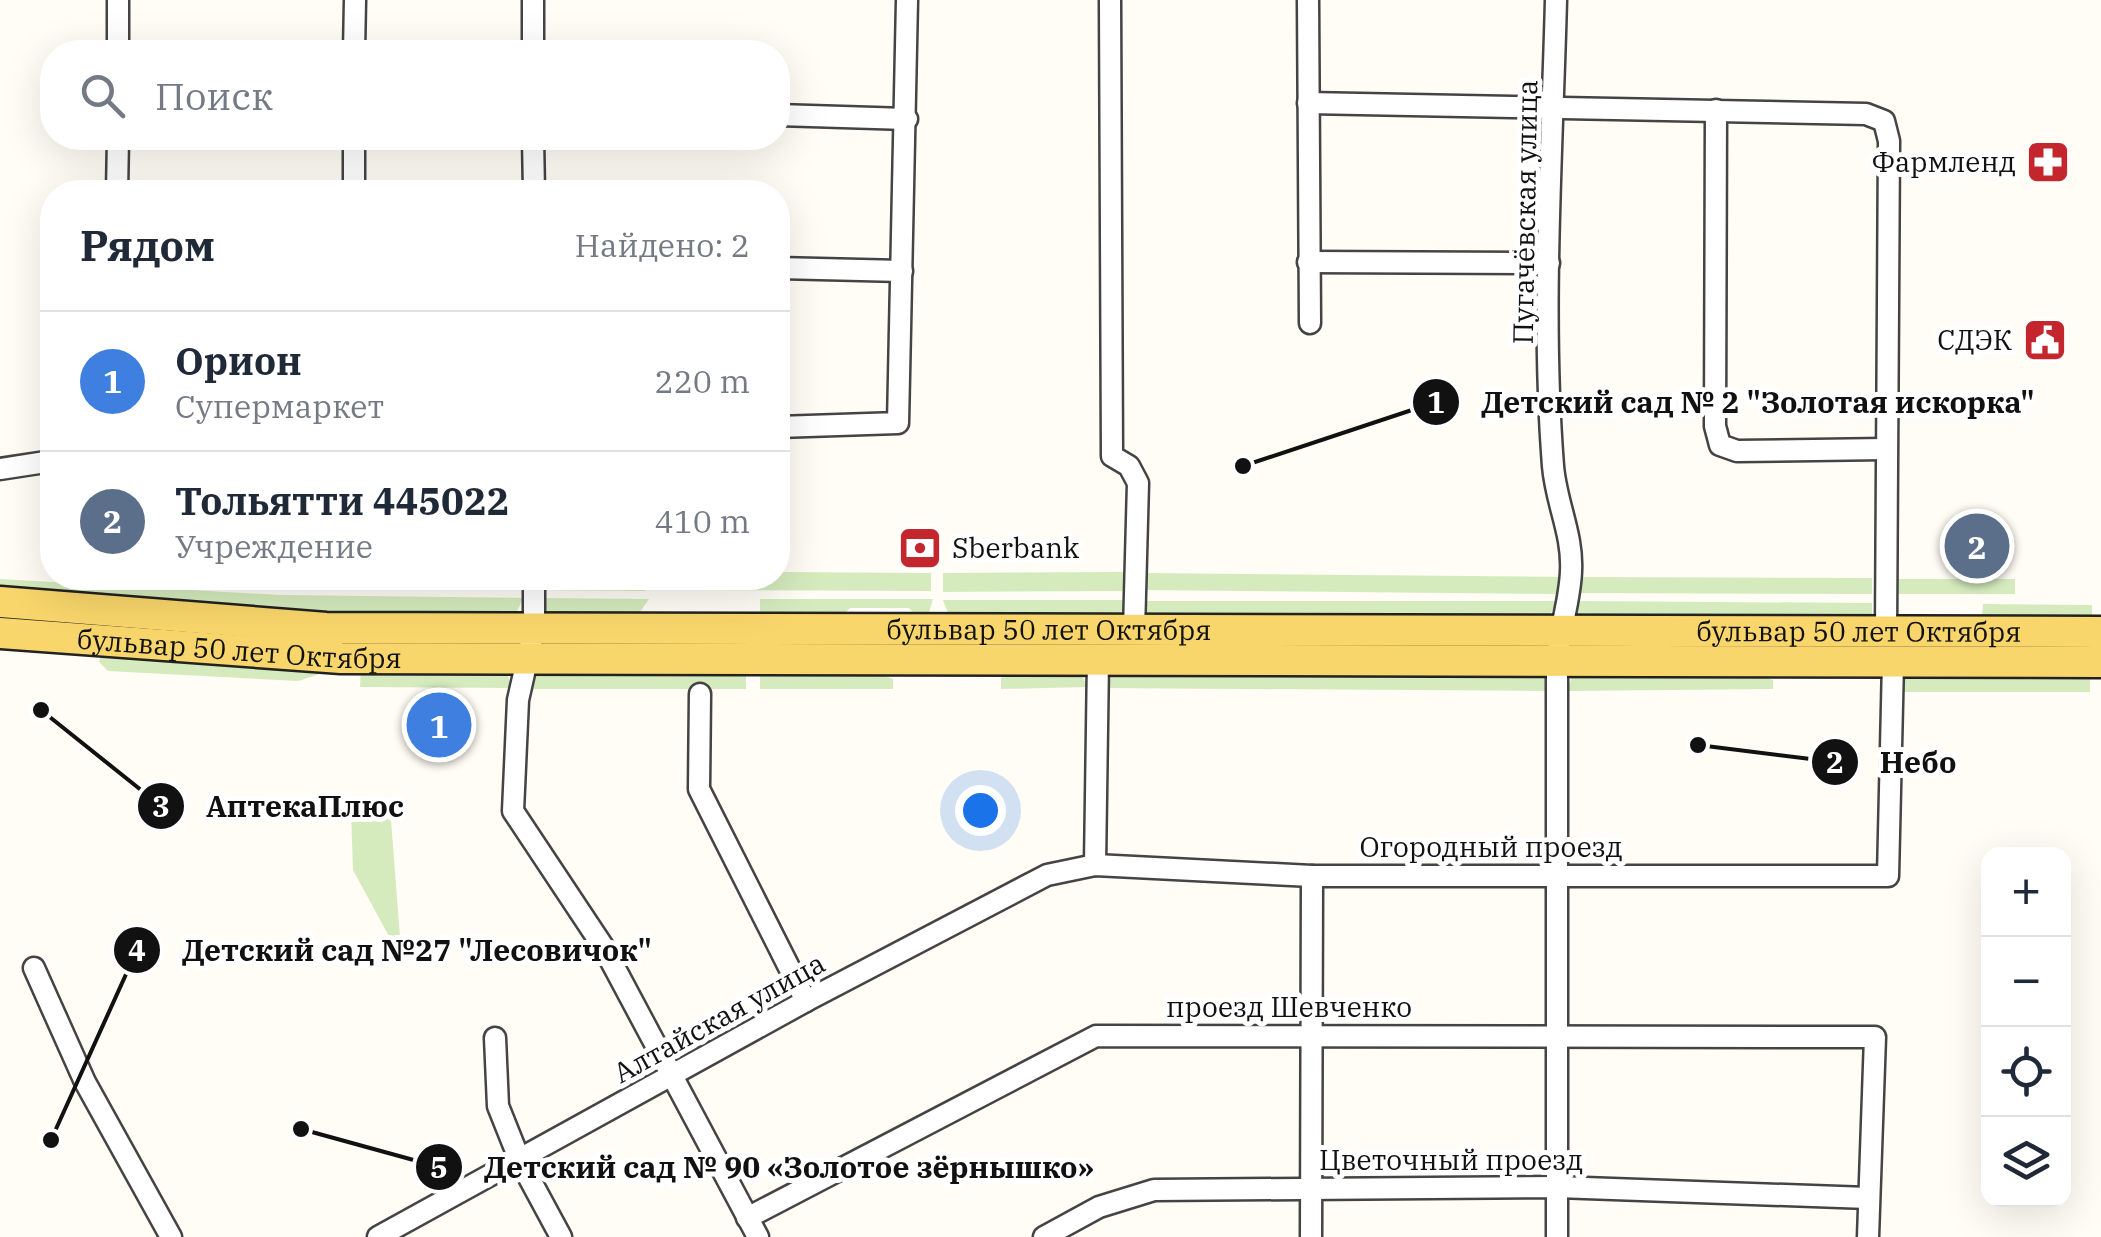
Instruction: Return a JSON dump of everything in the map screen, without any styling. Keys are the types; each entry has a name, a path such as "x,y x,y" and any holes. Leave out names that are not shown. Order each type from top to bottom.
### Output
{"main road":[{"name":"бульвар 50 лет Октября","path":"0,602 530,644 1098,660 2101,662"},
{"name":"бульвар 50 лет Октября","path":"0,633 342,658 530,644 1134,631 2101,632"}],"street":[{"path":"118,0 118,40"},
{"path":"354,40 355,0"},
{"path":"534,0 534,40"},
{"path":"790,427 898,423 907,0"},
{"path":"1110,0 1112,456 1129,466 1138,483 1134,631"},
{"path":"1308,0 1310,323"},
{"name":"Пугачёвская улица","path":"1556,0 1549,264 1554,470 1571,538 1569,597 1559,630 1557,661"},
{"path":"1308,103 1866,114 1884,121 1890,141 1884,449 1886,631"},
{"path":"1716,110 1716,426 1720,444 1738,451 1884,449"},
{"path":"790,115 907,119"},
{"path":"117,180 118,150"},
{"path":"354,150 354,180"},
{"path":"534,150 534,180"},
{"path":"1308,262 1549,264"},
{"path":"790,268 902,271"},
{"path":"0,470 40,463"},
{"path":"533,590 530,644 518,700 513,811 604,948 752,1228"},
{"path":"1095,866 1098,660"},
{"path":"1557,661 1557,1237"},
{"name":"Огородный проезд","path":"1095,866 1312,876 1888,876 1893,662"},
{"path":"700,694 700,789 806,1001"},
{"name":"Алтайская улица","path":"378,1237 669,1075 1047,875 1095,866"},
{"path":"1311,1237 1312,876"},
{"path":"34,968 86,1082 171,1237"},
{"name":"проезд Шевченко","path":"752,1228 1096,1036 1310,1033 1875,1038 1874,1151 1868,1198"},
{"path":"495,1038 498,1106 520,1161 561,1237"},
{"name":"Цветочный проезд","path":"1044,1237 1100,1207 1154,1190 1557,1187 1868,1198"},
{"path":"1868,1198 1868,1237"}],"green space":[{"path":"790,572 931,573 931,591 697,590 790,590"},
{"path":"1129,572 1130,591 943,592 943,573"},
{"path":"1144,573 1566,577 1561,594 1144,590"},
{"path":"1576,577 1872,578 1872,594 1574,593"},
{"path":"0,579 40,581 40,590 523,598 515,616 365,619 0,594"},
{"path":"1891,579 2015,579 2015,594 1891,594"},
{"path":"538,598 649,599 640,612 593,618 543,615"},
{"path":"760,599 933,599 928,616 919,619 909,608 850,608 839,619 760,619"},
{"path":"943,600 1128,600 1118,617 950,618"},
{"path":"1141,601 1558,601 1548,618 1141,620"},
{"path":"1574,601 1872,603 1872,621 1576,616"},
{"path":"1983,604 2092,605 2092,623 2005,622 1982,616"},
{"path":"102,652 332,670 298,681 108,671 99,662"},
{"path":"361,667 507,671 511,688 360,687"},
{"path":"542,668 746,668 746,689 528,689 532,675"},
{"path":"760,668 861,668 893,679 893,689 760,689"},
{"path":"1035,668 1081,672 1087,687 1001,689 1001,678"},
{"path":"1115,670 1546,675 1550,691 1104,688"},
{"path":"2090,670 2090,692 1898,692 1902,676"},
{"path":"1740,671 1773,680 1773,689 1567,691 1572,676"},
{"path":"351,811 383,811 391,820 400,937 391,940 353,870"}],"place":[{"name":"Фармленд","path":"2048,162"},
{"name":"СДЭК","path":"2045,340"},
{"name":"Детский сад № 2 \"Золотая искорка\"","path":"1243,466"},
{"name":"Тольятти 445022","path":"1977,546"},
{"name":"Sberbank","path":"920,548"},
{"name":"АптекаПлюс","path":"41,710"},
{"name":"Орион","path":"439,725"},
{"name":"Небо","path":"1698,745"},
{"name":"Детский сад № 90 «Золотое зёрнышко»","path":"301,1129"},
{"name":"Детский сад №27 \"Лесовичок\"","path":"51,1140"}]}
